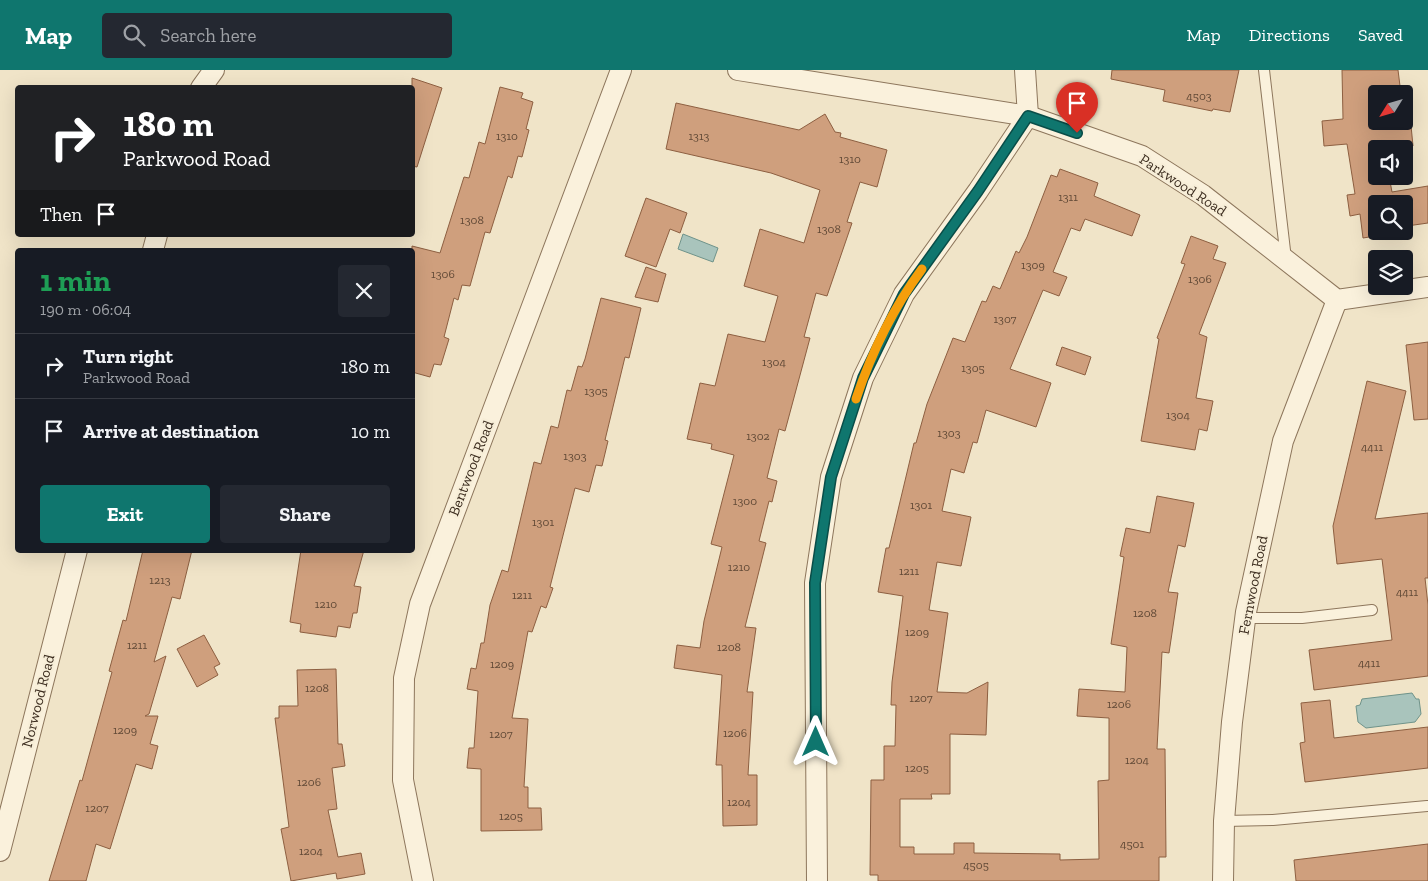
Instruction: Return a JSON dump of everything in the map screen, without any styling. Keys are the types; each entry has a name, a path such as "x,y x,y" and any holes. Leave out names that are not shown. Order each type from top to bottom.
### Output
{"street":[{"path":"203,85 214,70"},
{"name":"Bentwood Road","path":"423,881 403,780 404,678 420,604 621,70"},
{"name":"Parkwood Road","path":"738,70 1028,116 1142,156 1203,195 1337,300"},
{"path":"817,881 815,583 831,477 863,378 904,294 978,191 1028,116 1025,70"},
{"path":"1337,300 1428,287"},
{"name":"Fernwood Road","path":"1224,881 1224,821 1232,722 1246,618 1282,441 1337,300"},
{"name":"Norwood Road","path":"0,851 76,553"}],"lane":[{"path":"1264,70 1286,260"},
{"path":"1246,618 1302,618 1372,610"},
{"path":"1224,821 1273,820 1427,806"}],"water":[{"path":"683,234 718,248 713,262 678,249"},
{"path":"1412,693 1416,699 1419,699 1421,714 1415,722 1366,728 1358,722 1356,706 1360,705 1362,699"}],"building":[{"path":"1112,70 1239,70 1230,112 1213,109 1212,111 1163,101 1165,90 1111,79"},
{"path":"1342,70 1398,70 1400,85 1368,85 1368,130 1411,130 1412,140 1368,140 1368,185 1391,185 1392,192 1428,186 1428,223 1413,225 1413,195 1368,195 1368,237 1363,238 1360,214 1350,216 1347,195 1355,194 1347,144 1324,146 1322,121 1343,119"},
{"path":"412,78 442,88 417,167 415,167 415,85 412,85"},
{"path":"500,87 523,93 521,98 533,102 526,129 529,130 522,157 518,156 512,178 508,176 490,233 485,232 470,286 462,285 458,300 454,298 444,337 449,339 441,365 434,364 430,377 415,373 415,248 412,248 412,246 440,253 464,177 469,178 479,142 485,144"},
{"path":"676,103 799,130 825,114 835,132 841,133 840,137 887,150 877,187 860,182 847,222 852,223 827,296 816,293 804,337 810,338 785,431 779,429 767,478 777,481 772,502 769,501 759,541 766,543 745,627 756,628 747,692 753,692 748,775 757,775 757,825 723,826 722,765 716,765 722,675 674,668 677,645 700,648 704,621 722,547 711,544 734,455 711,449 712,444 687,439 700,383 715,386 728,334 765,342 778,296 744,286 760,229 804,243 820,190 771,173 666,149"},
{"path":"1060,169 1098,183 1094,196 1140,215 1132,236 1085,219 1080,231 1071,228 1053,272 1067,277 1059,296 1043,290 1010,369 1051,383 1036,427 986,410 977,443 973,442 964,473 951,469 942,511 971,517 961,566 937,562 929,610 948,613 937,692 967,693 988,682 986,735 950,734 950,794 931,794 932,799 900,799 900,847 914,847 914,854 954,854 954,843 974,843 974,853 1060,854 1060,860 1099,859 1098,781 1109,780 1109,718 1077,716 1079,689 1125,692 1127,647 1111,644 1124,557 1120,556 1126,528 1150,533 1157,496 1194,503 1185,547 1178,545 1168,592 1178,593 1169,653 1162,652 1157,749 1165,749 1166,857 1159,857 1159,881 878,881 878,875 870,875 871,780 884,780 884,746 895,746 896,705 891,705 892,682 903,596 878,592 886,548 889,548 914,443 916,443 927,404 953,338 965,342 982,301 986,302 993,286 1000,289 1016,251 1019,253 1027,237 1051,175 1057,177"},
{"path":"646,198 687,213 680,233 670,229 656,267 625,256"},
{"path":"1191,236 1218,246 1213,259 1226,263 1199,334 1207,337 1196,398 1213,401 1207,431 1199,429 1195,450 1141,441 1159,339 1157,338 1185,264 1181,263"},
{"path":"646,267 666,274 658,302 635,297"},
{"path":"601,298 641,308 629,358 625,357 605,440 608,441 602,466 596,465 589,492 575,488 550,587 553,588 546,608 541,606 532,632 528,631 512,718 528,719 524,787 528,787 528,808 541,808 542,830 481,831 481,769 467,768 469,748 474,748 478,691 467,689 471,668 476,669 481,643 484,643 490,605 502,570 508,572 534,462 541,464 551,426 558,428 567,390 571,391 578,366 582,367 585,359"},
{"path":"1428,342 1428,419 1414,420 1406,345"},
{"path":"1062,347 1091,357 1085,375 1056,365"},
{"path":"1367,381 1406,391 1375,519 1428,513 1428,578 1425,578 1428,605 1428,676 1314,690 1309,650 1392,640 1382,559 1337,564 1333,526"},
{"path":"142,553 191,553 180,599 172,597 154,662 166,656 149,714 145,716 158,716 150,744 158,746 152,769 136,764 110,849 96,844 86,881 49,881 80,780 82,781 112,672 109,671 123,620 126,621"},
{"path":"301,553 363,553 354,586 361,587 357,613 353,613 350,628 338,626 336,637 300,632 301,624 290,622"},
{"path":"204,635 220,664 214,667 218,675 197,687 177,649"},
{"path":"336,669 338,744 342,744 345,766 332,768 337,809 328,810 338,857 361,853 365,874 337,879 336,873 291,881 281,829 289,827 275,718 279,718 279,706 298,706 297,670"},
{"path":"1330,700 1334,738 1428,727 1428,768 1305,782 1300,743 1305,742 1301,703"},
{"path":"1428,844 1428,881 1296,881 1294,860"}],"slow traffic":[{"path":"856,399 863,378 904,294 922,269"}],"route":[{"path":"816,742 815,583 831,477 863,378 904,294 978,191 1028,116 1077,133"}]}
